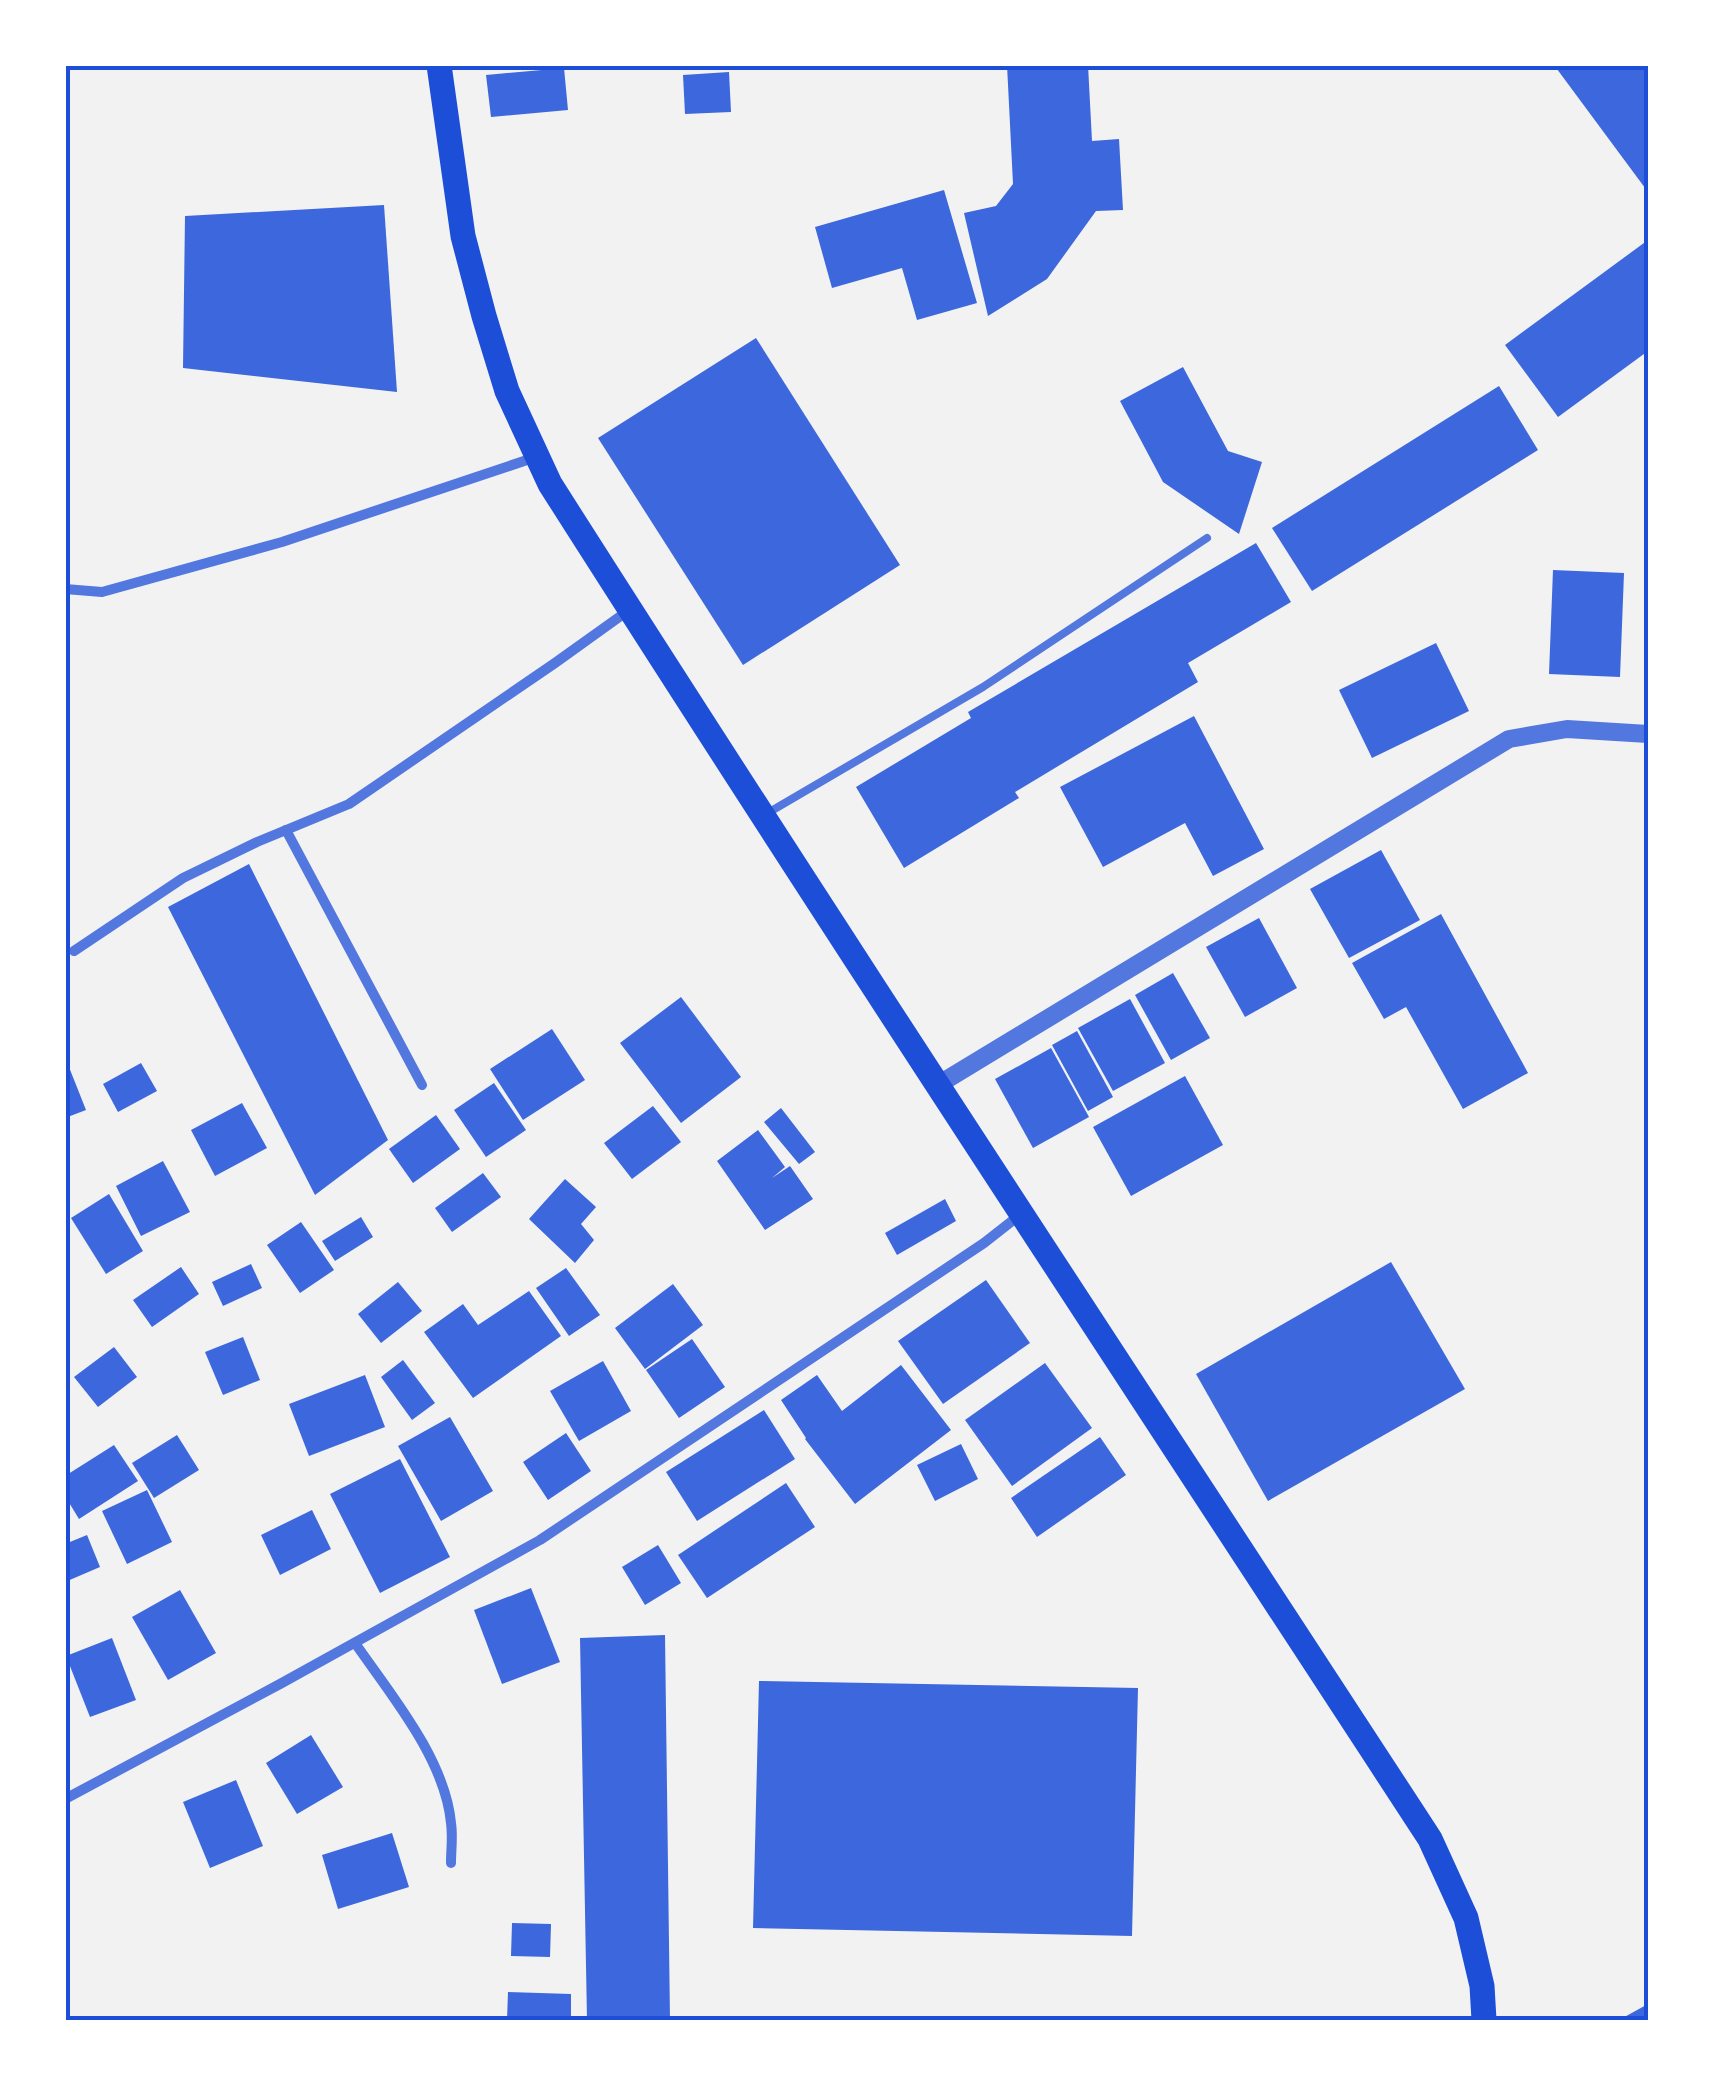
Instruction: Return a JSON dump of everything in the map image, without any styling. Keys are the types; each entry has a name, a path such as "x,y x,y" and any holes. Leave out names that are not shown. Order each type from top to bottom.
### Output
{"main road":[{"path":"439,65 463,236 484,316 508,391 550,484 936,1086 1430,1839 1466,1918 1482,1986 1484,2020"}],"street":[{"path":"65,589 102,592 282,542 537,457"},
{"path":"74,951 182,878 349,804 630,610"},
{"path":"936,1086 1510,739 1567,729 1648,734"},
{"path":"286,830 422,1085"},
{"path":"65,1799 540,1540 1022,1214"},
{"path":"355,1643 404,1713 442,1787 451,1822 451,1863"}],"lane":[{"path":"762,816 983,687 1207,538"}],"building":[{"path":"1007,65 1088,65 1092,141 1119,139 1123,210 1096,211 1047,279 988,316 964,213 996,206 1013,184"},
{"path":"1554,65 1648,65 1648,192"},
{"path":"564,68 568,110 491,117 486,75"},
{"path":"729,72 731,112 685,114 683,75"},
{"path":"944,190 977,303 917,320 902,268 832,288 815,227"},
{"path":"384,205 397,392 183,368 185,216"},
{"path":"1648,240 1648,351 1558,417 1505,345"},
{"path":"756,338 900,565 743,665 598,438"},
{"path":"1183,367 1228,451 1262,462 1239,534 1163,482 1120,401"},
{"path":"1499,386 1538,450 1312,591 1272,528"},
{"path":"1256,543 1291,602 1188,663 1198,682 1015,792 1019,798 904,868 856,787 971,718 968,712"},
{"path":"1553,570 1624,573 1620,677 1549,674"},
{"path":"1436,643 1469,711 1372,758 1339,690"},
{"path":"1194,716 1264,849 1213,876 1185,823 1103,867 1060,787"},
{"path":"1381,850 1420,920 1349,958 1310,889"},
{"path":"249,864 388,1140 315,1195 168,907"},
{"path":"1441,914 1528,1073 1463,1109 1406,1007 1384,1019 1352,963"},
{"path":"1259,918 1297,988 1245,1017 1206,947"},
{"path":"1173,973 1210,1038 1171,1060 1135,995"},
{"path":"681,997 741,1077 681,1123 620,1043"},
{"path":"1130,999 1165,1063 1113,1091 1078,1028"},
{"path":"552,1029 585,1080 523,1120 490,1069"},
{"path":"1077,1031 1113,1097 1088,1111 1052,1045"},
{"path":"1051,1048 1089,1117 1033,1148 995,1079"},
{"path":"65,1057 86,1110 65,1118"},
{"path":"141,1063 157,1091 118,1112 103,1084"},
{"path":"1185,1076 1223,1145 1131,1196 1093,1127"},
{"path":"494,1083 526,1130 486,1157 454,1110"},
{"path":"242,1103 267,1148 215,1176 191,1130"},
{"path":"653,1106 681,1142 632,1179 604,1143"},
{"path":"781,1108 815,1152 799,1164 764,1122"},
{"path":"436,1115 460,1149 413,1183 389,1149"},
{"path":"758,1130 785,1167 772,1178 790,1166 813,1199 765,1230 717,1161"},
{"path":"163,1161 190,1212 141,1236 116,1186"},
{"path":"483,1173 501,1197 452,1232 435,1208"},
{"path":"565,1179 596,1207 581,1224 594,1240 575,1263 529,1219"},
{"path":"109,1194 143,1251 106,1274 71,1218"},
{"path":"945,1199 956,1221 897,1255 885,1233"},
{"path":"361,1217 373,1237 335,1261 322,1241"},
{"path":"301,1222 334,1270 300,1293 267,1245"},
{"path":"1391,1262 1465,1389 1268,1501 1196,1374"},
{"path":"251,1264 262,1288 223,1306 212,1282"},
{"path":"181,1267 199,1294 152,1327 133,1300"},
{"path":"566,1268 600,1315 569,1336 536,1288"},
{"path":"986,1280 1030,1343 943,1404 898,1341"},
{"path":"398,1282 422,1311 381,1343 358,1314"},
{"path":"673,1284 703,1325 645,1369 615,1328"},
{"path":"529,1291 561,1336 473,1398 424,1332 463,1304 478,1325"},
{"path":"243,1337 260,1380 223,1395 205,1352"},
{"path":"692,1339 725,1387 679,1418 646,1370"},
{"path":"114,1347 137,1377 98,1407 74,1377"},
{"path":"403,1360 435,1403 412,1420 381,1377"},
{"path":"603,1361 631,1411 579,1441 550,1391"},
{"path":"1045,1363 1092,1428 1012,1486 965,1420"},
{"path":"901,1365 951,1430 855,1504 805,1439 781,1400 817,1375 842,1411"},
{"path":"365,1375 385,1427 309,1456 289,1404"},
{"path":"764,1410 795,1459 697,1521 666,1472"},
{"path":"450,1417 493,1491 441,1521 398,1446"},
{"path":"566,1433 591,1471 548,1500 523,1462"},
{"path":"177,1435 199,1470 154,1498 132,1463"},
{"path":"1100,1437 1126,1475 1037,1537 1011,1498"},
{"path":"961,1444 978,1479 935,1501 917,1465"},
{"path":"114,1445 138,1481 79,1519 65,1496 65,1476"},
{"path":"400,1459 450,1557 380,1593 330,1494"},
{"path":"786,1483 815,1527 707,1598 678,1555"},
{"path":"147,1490 172,1542 127,1564 102,1511"},
{"path":"312,1510 331,1549 280,1575 261,1535"},
{"path":"87,1535 100,1567 65,1582 65,1544"},
{"path":"658,1545 681,1583 645,1605 622,1567"},
{"path":"531,1588 560,1662 502,1684 474,1610"},
{"path":"180,1590 216,1653 168,1680 132,1617"},
{"path":"665,1635 670,2020 587,2020 580,1638"},
{"path":"112,1638 136,1700 90,1717 66,1656"},
{"path":"759,1681 1138,1688 1132,1936 753,1928"},
{"path":"311,1735 343,1787 297,1814 266,1763"},
{"path":"236,1780 263,1846 210,1868 183,1802"},
{"path":"392,1833 409,1887 338,1909 322,1855"},
{"path":"512,1923 551,1924 550,1957 511,1956"},
{"path":"508,1992 571,1994 571,2020 507,2020"},
{"path":"1648,2004 1648,2020 1619,2020"}]}
